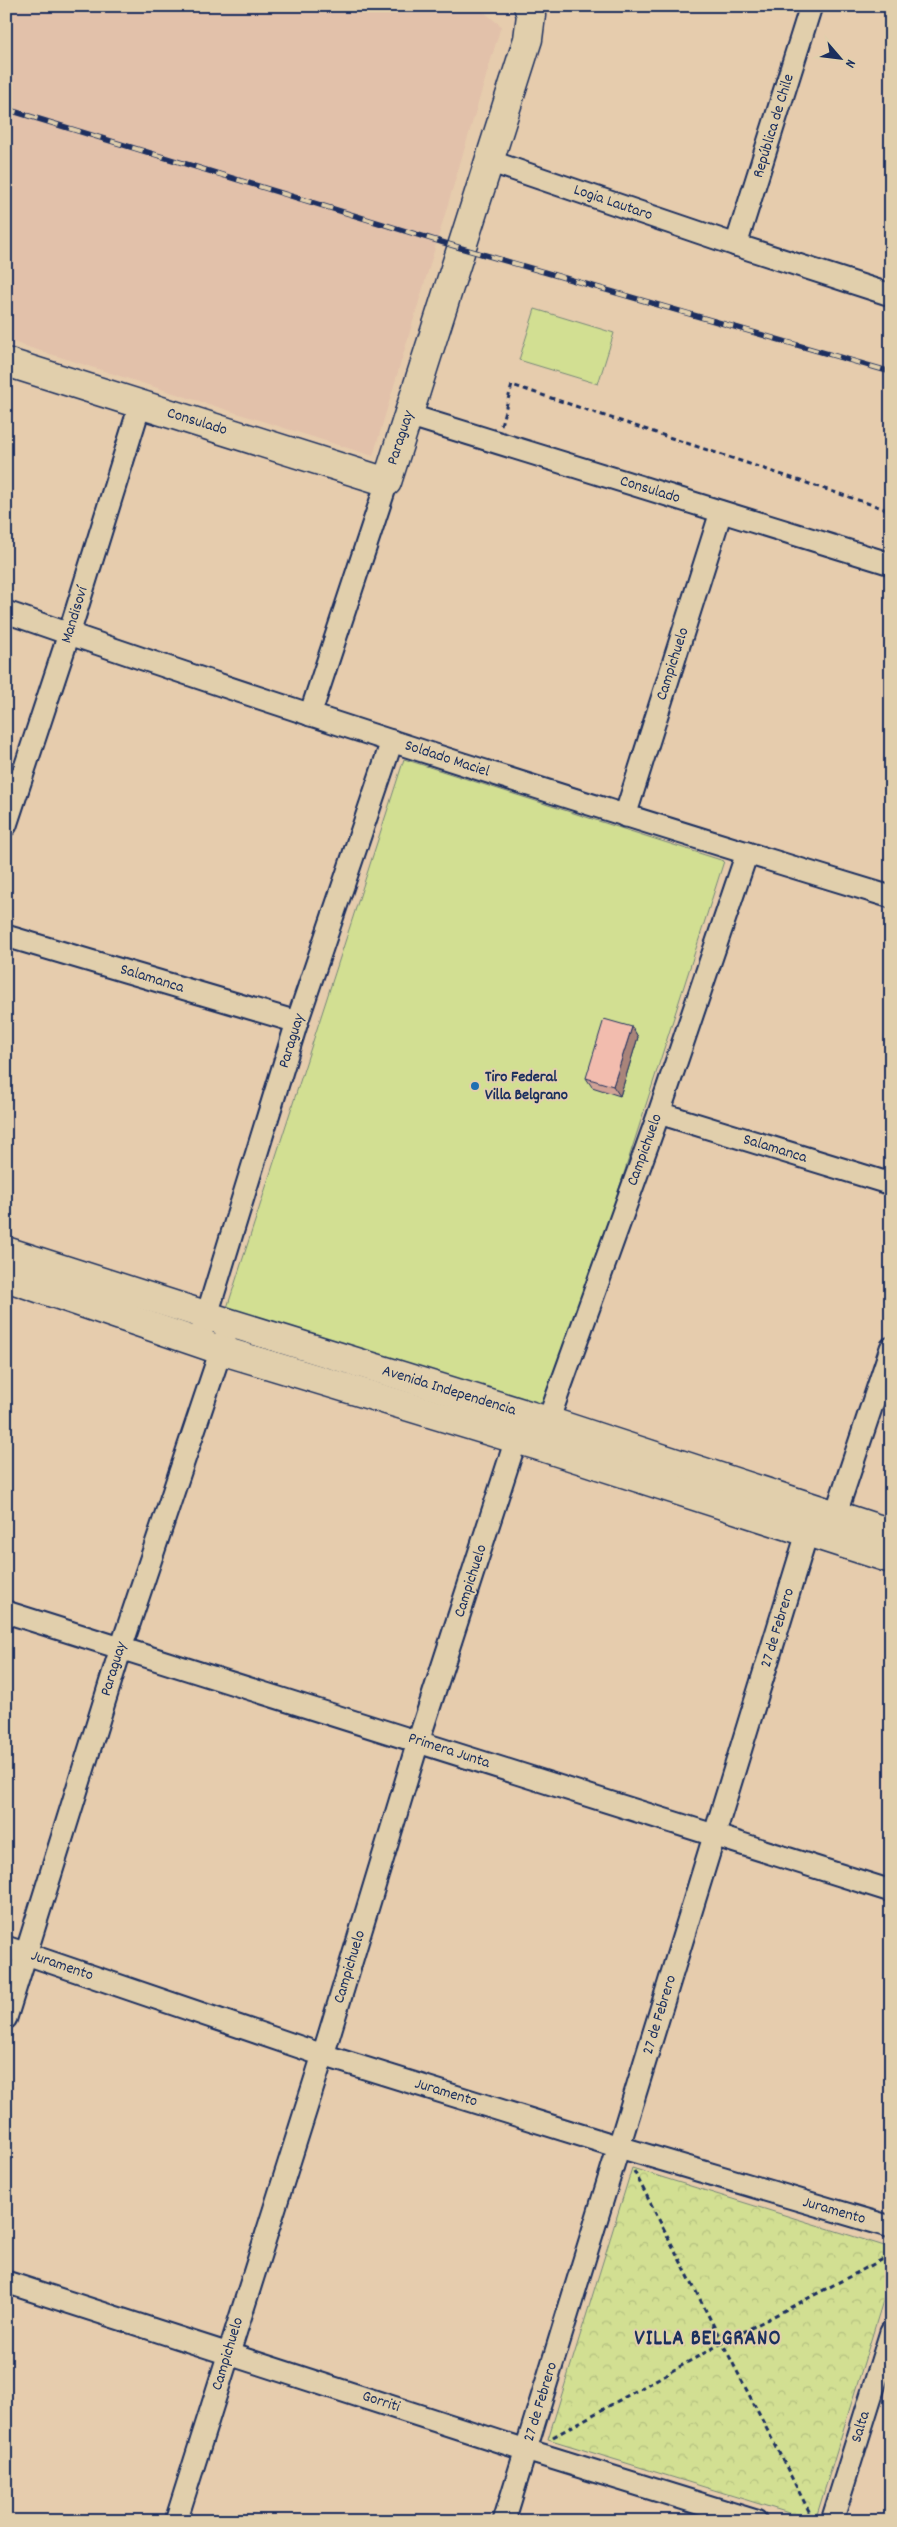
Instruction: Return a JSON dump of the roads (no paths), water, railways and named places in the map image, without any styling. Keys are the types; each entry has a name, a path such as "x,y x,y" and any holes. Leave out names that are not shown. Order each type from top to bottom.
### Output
{"street":[{"path":"489,161 528,39 531,15 528,6"},
{"name":"República de Chile","path":"736,245 811,6"},
{"name":"Logia Lautaro","path":"489,161 736,245 891,295"},
{"name":"Paraguay","path":"310,715 387,482 489,161"},
{"name":"Consulado","path":"6,362 387,482"},
{"name":"Mandisoví","path":"6,825 69,634 140,404"},
{"name":"Consulado","path":"408,415 891,564"},
{"name":"Campichuelo","path":"624,816 721,512"},
{"name":"Soldado Maciel","path":"6,612 392,742 624,816 891,897"},
{"name":"Paraguay","path":"6,2018 16,1950 121,1648 209,1346 219,1320 297,1022 392,742"},
{"name":"Campichuelo","path":"176,2521 323,2055 418,1742 532,1430 659,1113 747,853"},
{"name":"Salamanca","path":"6,936 297,1022"},
{"name":"Salamanca","path":"659,1113 891,1184"},
{"name":"Avenida Independencia","path":"6,1251 219,1320 532,1430 821,1524 891,1559"},
{"name":"Avenida Independencia","path":"6,1277 209,1346 532,1430"},
{"name":"27 de Febrero","path":"504,2521 715,1836 821,1524 891,1348"},
{"name":"Avenida Independencia","path":"821,1524 891,1533"},
{"name":"Primera Junta","path":"6,1612 891,1891"},
{"name":"Juramento","path":"16,1950 323,2055 619,2147 891,2227"},
{"name":"Gorriti","path":"6,2282 228,2352 526,2450 756,2521"},
{"name":"Salta","path":"832,2521 891,2332"}],"railway":[{"path":"6,109 461,248 891,372"}],"place":[{"name":"Tiro Federal Villa Belgrano","path":"475,1086"}],"district":[{"name":"VILLA BELGRANO","path":"708,2340"}]}
